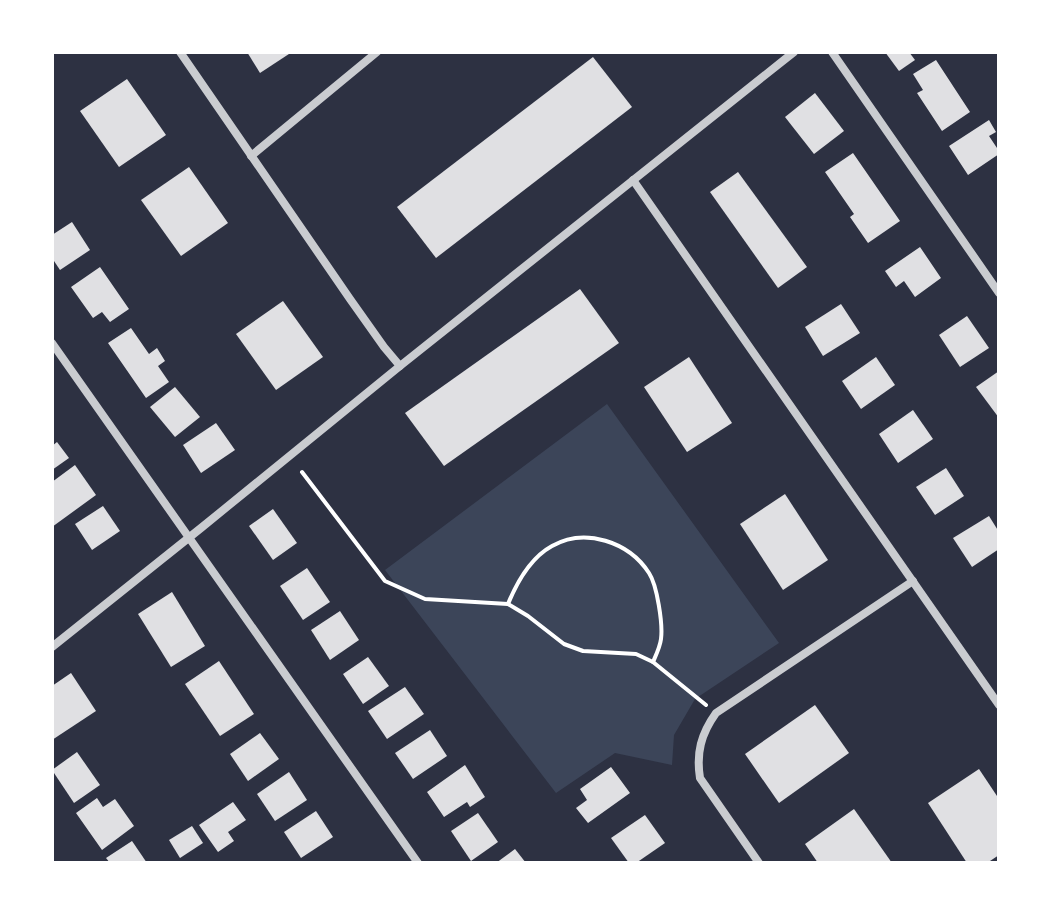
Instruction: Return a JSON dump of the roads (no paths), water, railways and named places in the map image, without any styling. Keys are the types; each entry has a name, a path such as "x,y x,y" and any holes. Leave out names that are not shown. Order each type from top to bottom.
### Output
{"street":[{"path":"180,52 400,366"},
{"path":"251,156 377,52"},
{"path":"52,647 794,52"},
{"path":"832,52 999,293"},
{"path":"633,180 999,705"},
{"path":"52,343 418,863"},
{"path":"759,863 700,778 699,748 706,727 716,713 913,581"}]}
